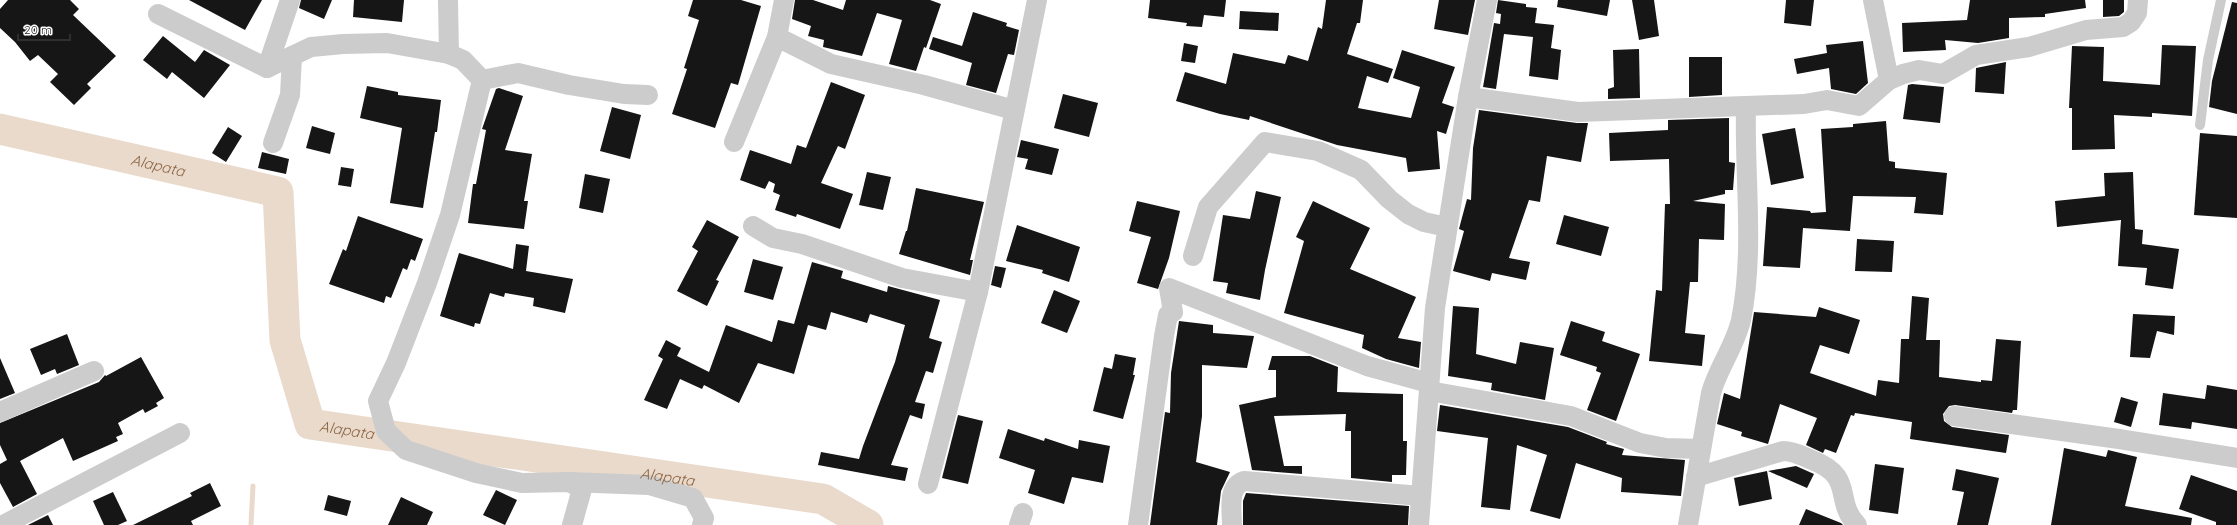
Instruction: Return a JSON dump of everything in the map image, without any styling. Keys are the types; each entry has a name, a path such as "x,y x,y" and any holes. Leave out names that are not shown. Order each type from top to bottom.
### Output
{"street":[{"path":"267,68 290,0"},
{"path":"448,0 448,54"},
{"path":"734,142 777,37 784,0"},
{"path":"928,484 978,292 1037,0"},
{"path":"1423,524 1421,496 1435,308 1468,97 1487,0"},
{"path":"1872,0 1889,80"},
{"path":"1468,97 1578,112 1804,104 1827,100 1859,106 1889,80 1919,70 1943,74 1976,55 2029,47 2086,30 2123,27 2131,22 2138,13 2138,0"},
{"path":"158,14 267,68"},
{"path":"777,37 831,64 924,85 1014,110"},
{"path":"267,68 311,47 343,44 387,43 448,54 463,60 482,80"},
{"path":"273,143 290,95 292,56"},
{"path":"482,80 518,73 616,93 648,96"},
{"path":"482,80 450,215 427,283 396,363 378,401 386,431 406,450 476,473 522,483 569,482 649,485 693,498 704,518 702,525"},
{"path":"1688,525 1710,393 1716,376 1733,344 1740,320 1746,281 1746,106"},
{"path":"1193,256 1208,207 1265,142 1318,151 1361,170 1389,200 1408,214 1424,222 1448,227"},
{"path":"753,226 773,238 802,244 902,278 978,292"},
{"path":"1138,525 1164,336 1168,315 1173,312 1169,288 1367,366 1429,387 1571,416 1640,443 1666,448 1701,449"},
{"path":"0,412 94,372"},
{"path":"1954,416 2119,439 2237,458"},
{"path":"4,521 180,433"},
{"path":"1696,477 1783,451 1791,451 1827,465 1838,476 1847,511 1857,525"},
{"path":"1232,525 1232,491 1237,484 1244,481 1421,496"},
{"path":"569,482 582,489 572,525"}],"lane":[{"path":"2200,125 2208,60 2221,0"}],"building":[{"path":"8,0 70,0 79,9 73,15 116,56 87,84 91,88 74,105 50,82 58,74 38,55 30,61 15,42 0,28 0,9"},
{"path":"189,0 262,0 245,30"},
{"path":"301,0 332,0 324,19 299,8"},
{"path":"354,0 404,0 402,22 353,17"},
{"path":"693,0 741,0 761,6 738,85 731,83 715,128 672,114 687,69 684,68 699,20 688,16"},
{"path":"795,0 813,0 843,10 846,0 930,0 941,4 926,48 924,47 916,71 889,64 902,20 877,13 862,56 823,47 824,40 808,36 811,26 792,19"},
{"path":"1150,0 1226,0 1224,17 1204,15 1202,27 1186,26 1187,23 1148,18"},
{"path":"1326,0 1363,0 1360,23 1357,23 1347,54 1393,69 1388,83 1367,76 1358,108 1411,118 1420,87 1393,78 1402,50 1455,67 1442,103 1454,107 1446,134 1437,131 1440,169 1408,172 1406,158 1337,145 1250,116 1249,120 1220,114 1176,101 1185,72 1226,84 1233,53 1285,64 1288,55 1308,61 1318,27 1322,29"},
{"path":"1439,0 1475,0 1468,35 1434,29"},
{"path":"1498,0 1526,4 1526,7 1537,8 1535,23 1554,25 1551,48 1561,50 1558,80 1529,76 1533,37 1504,34 1496,89 1483,87 1494,23 1500,24 1501,14 1496,13"},
{"path":"1558,0 1610,0 1607,16 1557,7"},
{"path":"1632,0 1654,0 1659,36 1639,40"},
{"path":"1786,0 1814,0 1811,26 1784,23"},
{"path":"1970,0 2085,0 2086,8 2045,14 2045,17 2009,18 2009,38 1978,43 1945,40 1946,50 1903,52 1902,23 1967,20"},
{"path":"2103,0 2124,0 2124,12 2119,16 2103,17"},
{"path":"2232,2 2237,3 2237,114 2209,107 2212,81"},
{"path":"1240,11 1279,13 1278,31 1239,29"},
{"path":"973,12 1007,23 1006,26 1019,30 1014,55 1008,54 996,93 966,85 972,63 929,49 933,37 962,46"},
{"path":"163,36 195,62 204,50 230,65 204,98 172,72 167,79 143,60"},
{"path":"1863,41 1868,83 1856,94 1831,89 1829,68 1797,74 1794,59 1827,53 1826,45"},
{"path":"1184,43 1198,46 1195,63 1181,61"},
{"path":"2162,45 2196,46 2192,116 2152,113 2152,117 2114,115 2115,149 2072,150 2072,108 2069,108 2072,46 2104,47 2103,81 2160,85"},
{"path":"1639,49 1640,98 1608,99 1608,89 1614,87 1613,50"},
{"path":"1689,57 1722,57 1722,95 1689,97"},
{"path":"2006,62 2004,94 1975,92 1976,68"},
{"path":"831,82 865,95 845,149 838,146 821,183 853,194 840,229 797,214 796,217 775,210 780,195 773,192 775,184 769,181 765,189 740,180 750,150 791,164 797,145 806,148"},
{"path":"1912,84 1944,87 1940,123 1903,119 1908,85"},
{"path":"367,86 398,92 398,95 441,100 437,132 435,132 423,208 390,203 402,128 360,118"},
{"path":"499,88 523,96 505,150 532,154 524,201 528,201 524,229 468,223 473,184 476,184 486,130 482,129 496,89"},
{"path":"1063,94 1098,103 1089,137 1054,128"},
{"path":"612,107 641,115 630,159 600,151"},
{"path":"1479,110 1577,123 1588,123 1581,162 1547,156 1540,202 1529,200 1509,258 1530,262 1526,280 1492,273 1490,281 1453,271 1464,231 1459,229 1460,225 1467,199 1471,200 1473,148"},
{"path":"1729,118 1729,162 1735,163 1733,190 1725,190 1725,194 1693,201 1725,204 1724,240 1699,239 1698,282 1690,282 1685,333 1705,335 1702,366 1649,361 1656,290 1662,291 1665,204 1670,204 1669,159 1610,161 1609,133 1668,130 1668,120"},
{"path":"1886,121 1889,161 1895,162 1895,168 1947,173 1943,215 1914,213 1916,197 1853,196 1850,231 1803,228 1800,268 1763,266 1767,207 1810,211 1811,213 1826,212 1821,129 1853,127 1853,124"},
{"path":"312,126 335,133 330,154 306,148"},
{"path":"228,127 242,136 226,162 212,153"},
{"path":"1795,128 1804,178 1771,185 1762,134"},
{"path":"2200,133 2237,136 2237,218 2194,215"},
{"path":"1021,140 1059,149 1052,175 1025,169 1028,159 1017,157"},
{"path":"262,152 289,159 286,174 258,168"},
{"path":"341,167 354,169 351,187 338,185"},
{"path":"867,172 891,177 883,210 859,205"},
{"path":"2133,172 2135,229 2143,230 2142,244 2179,249 2173,289 2145,285 2147,268 2118,266 2121,220 2057,227 2055,201 2105,196 2104,173"},
{"path":"585,174 610,179 603,213 579,208"},
{"path":"916,188 984,202 970,260 973,260 970,275 899,254 907,231"},
{"path":"1256,191 1281,197 1260,300 1226,293 1228,283 1213,281 1223,215 1250,219"},
{"path":"1137,201 1180,211 1169,258 1158,289 1137,283 1151,237 1129,231"},
{"path":"1313,201 1370,228 1350,269 1416,297 1398,338 1421,342 1419,368 1386,359 1362,348 1364,335 1284,313 1304,241 1296,237"},
{"path":"1564,215 1609,227 1601,256 1556,244"},
{"path":"358,216 423,239 415,261 411,259 407,270 403,268 391,298 386,296 384,303 329,284 343,249 346,251"},
{"path":"707,220 739,237 716,280 719,281 707,306 677,291 698,251 692,247"},
{"path":"1017,225 1080,247 1069,282 1042,273 1043,270 1006,261"},
{"path":"1857,239 1894,241 1892,272 1855,271"},
{"path":"516,244 529,246 526,271 573,279 565,313 533,306 534,298 505,293 504,297 490,293 480,324 475,323 474,327 440,316 459,253 513,269"},
{"path":"753,259 783,267 773,300 744,292"},
{"path":"812,262 843,271 841,278 887,292 888,286 940,300 929,338 942,342 933,373 926,371 915,402 925,404 922,419 910,415 891,465 908,468 905,481 818,465 821,452 859,459 895,362 905,325 870,314 867,323 831,312 826,330 808,325 794,374 758,363 739,403 704,385 702,389 680,379 667,409 644,400 663,359 658,356 666,340 681,348 677,356 709,372 726,325 772,342 778,320 794,324"},
{"path":"995,266 1006,268 1001,288 991,285"},
{"path":"1054,290 1080,301 1067,333 1041,323"},
{"path":"1912,296 1929,298 1926,340 1940,340 1939,377 1981,382 1981,380 1992,381 1996,339 2021,341 2017,410 2013,410 2012,413 1955,405 1949,406 1943,414 1944,421 1952,427 2009,435 2006,453 1910,439 1912,422 1855,413 1854,416 1851,415 1836,453 1825,449 1823,453 1806,445 1817,418 1780,404 1768,444 1741,436 1742,432 1717,424 1724,393 1740,399 1754,312 1816,317 1819,307 1860,320 1849,354 1820,345 1810,373 1876,396 1878,380 1899,383 1901,339 1909,339"},
{"path":"1453,306 1479,308 1476,354 1516,364 1520,342 1554,348 1545,400 1491,390 1492,383 1448,376"},
{"path":"2133,314 2175,316 2174,335 2157,331 2150,358 2130,357"},
{"path":"1179,321 1213,325 1213,333 1254,336 1247,368 1202,365 1202,416 1196,462 1230,472 1221,491 1217,525 1150,525 1165,412 1170,413 1171,373"},
{"path":"1571,321 1605,332 1602,341 1640,354 1616,421 1587,410 1601,373 1596,371 1597,367 1560,355"},
{"path":"67,334 79,365 57,374 55,369 41,375 30,349"},
{"path":"1115,354 1136,358 1133,375 1135,375 1123,419 1093,411 1104,367 1112,369"},
{"path":"1272,356 1310,356 1338,367 1337,392 1403,394 1403,441 1407,441 1406,475 1392,475 1392,482 1351,478 1351,431 1345,431 1346,414 1274,416 1284,466 1302,466 1302,474 1252,470 1239,405 1276,397 1276,370 1268,370"},
{"path":"141,357 164,398 156,403 158,406 145,413 143,409 118,423 123,434 116,437 118,441 73,461 63,438 20,461 37,494 13,507 0,483 0,464 7,460 0,445 0,423 99,382 105,375 106,376"},
{"path":"0,358 15,393 0,399"},
{"path":"2207,385 2237,390 2237,429 2192,422 2191,429 2159,425 2163,393 2205,399"},
{"path":"2121,397 2138,402 2131,427 2114,422"},
{"path":"1440,405 1568,427 1607,442 1606,444 1624,449 1622,455 1685,460 1681,496 1621,492 1622,478 1576,463 1560,519 1530,511 1547,455 1517,445 1510,510 1481,507 1488,438 1437,431"},
{"path":"958,415 983,421 968,484 942,478"},
{"path":"1008,429 1044,441 1045,438 1078,449 1079,440 1110,446 1103,483 1072,477 1064,504 1028,493 1035,470 999,458"},
{"path":"2064,448 2106,457 2108,450 2137,457 2125,506 2192,518 2191,525 2051,525"},
{"path":"1875,464 1904,468 1898,514 1869,510"},
{"path":"1796,466 1814,474 1807,488 1768,471"},
{"path":"1956,469 1999,478 1988,525 1957,525 1964,492 1952,490"},
{"path":"1767,471 1772,499 1739,506 1734,478"},
{"path":"2191,475 2237,491 2237,525 2216,525 2216,522 2179,509"},
{"path":"210,483 221,506 191,521 193,525 133,525 192,496 190,493"},
{"path":"496,490 517,500 505,525 483,515"},
{"path":"113,492 127,521 118,525 104,525 93,501"},
{"path":"1246,493 1409,506 1408,525 1243,525 1243,501"},
{"path":"328,495 351,501 347,516 324,510"},
{"path":"401,497 433,512 427,525 388,525"},
{"path":"1806,509 1841,523 1843,525 1799,525"},
{"path":"48,515 53,525 28,525"}],"waterway":[{"name":"Alapata","path":"0,129 278,192 285,340 310,424 823,499 868,525"},
{"path":"251,525 253,486"}]}
